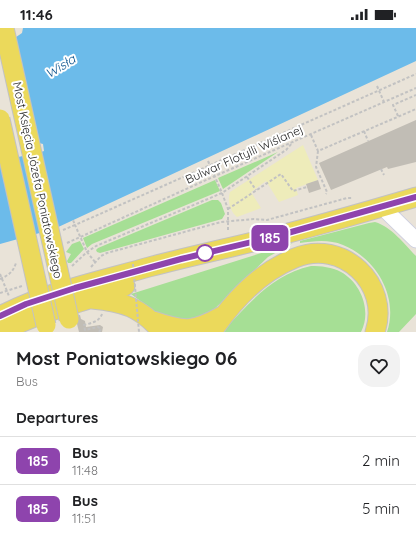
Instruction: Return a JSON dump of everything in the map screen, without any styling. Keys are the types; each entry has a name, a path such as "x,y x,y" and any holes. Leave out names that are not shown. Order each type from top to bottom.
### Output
{"main road":[{"name":"Most Księcia Józefa Poniatowskiego","path":"4,28 70,326"},
{"name":"Most Księcia Józefa Poniatowskiego","path":"0,119 46,328"},
{"path":"2,308 181,259 262,240 416,197"},
{"path":"96,305 108,291 229,256 262,240"},
{"path":"212,332 223,315 256,282 283,264 301,256 317,253 330,255 348,261 361,271 369,281 376,296 378,311 375,332"},
{"path":"2,332 45,312 120,302 133,308 151,328 186,331 195,330 223,315"}],"street":[{"path":"382,207 416,240"}],"path":[{"path":"60,232 416,74"},
{"path":"377,86 384,102"},
{"name":"Bulwar Flotylli Wiślanej","path":"80,237 416,88"},
{"path":"398,116 393,105 416,95"},
{"path":"318,151 416,109"},
{"path":"364,131 368,141"},
{"path":"310,134 318,151 316,167 327,192 326,194"},
{"path":"70,268 87,252 96,246 222,193 286,150 294,142"},
{"path":"208,161 228,209 228,231"},
{"path":"381,169 384,175"},
{"path":"228,209 281,174 294,191 307,187"},
{"path":"247,177 256,190"},
{"path":"90,267 95,261 107,253 221,222 254,219 267,220 347,198 355,198"},
{"path":"73,220 87,252 95,261 97,266"},
{"path":"134,264 151,328"},
{"path":"0,274 8,295"},
{"path":"0,293 23,285"},
{"path":"2,308 14,295"},
{"path":"96,305 101,317 94,323 84,325 85,330 98,327 101,329 99,332"}],"green space":[{"path":"278,152 223,189 218,178"},
{"path":"215,180 220,191 92,244 87,248 83,238"},
{"path":"212,200 218,200 221,203 225,214 222,219 100,253 96,250 98,248"},
{"path":"375,222 381,224 392,232 416,256 416,314 399,332 387,332 390,319 390,305 387,293 382,280 375,269 365,259 355,251 338,243 322,241 300,243 300,241"},
{"path":"80,241 84,249 71,263 68,263 67,261 71,254 66,252 72,244"},
{"path":"293,243 268,257 203,320 170,323 131,294"},
{"path":"311,266 326,267 338,270 354,283 363,298 365,307 364,324 361,332 222,332 251,301 272,283 297,270"}],"sand":[{"path":"303,145 318,180 296,188 298,195 279,202 266,181 251,192 261,208 237,217 230,206 230,192"}],"water":[{"name":"Wisła","path":"23,28 416,28 416,61 54,229 0,244 0,161 44,151 43,144 39,143 3,46 22,33"}],"pier":[{"path":"15,35 40,145 0,154 0,45"}],"building":[{"path":"416,120 416,162 388,169 387,167 331,190 319,163"},
{"path":"318,180 321,189 309,193 306,184"},
{"path":"80,315 81,319 85,321 86,327 100,325 103,327 102,332 79,332 75,316"}],"bus line":[{"name":"185","path":"0,316 26,304 97,281 262,240 416,197"}]}
